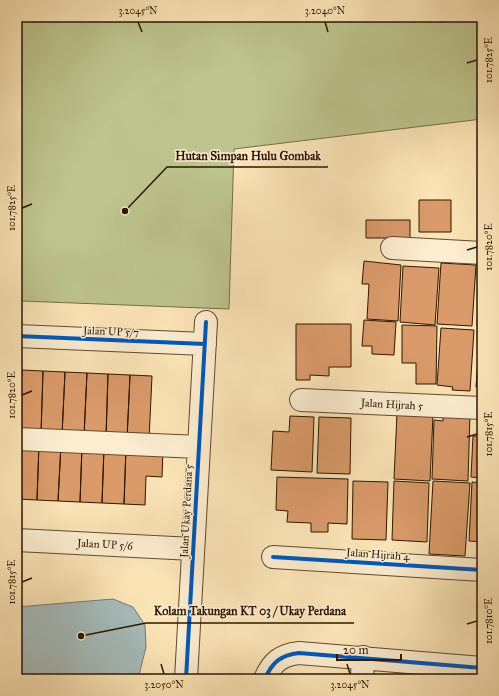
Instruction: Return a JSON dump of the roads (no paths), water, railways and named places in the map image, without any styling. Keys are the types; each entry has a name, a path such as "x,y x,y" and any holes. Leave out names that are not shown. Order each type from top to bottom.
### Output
{"street":[{"path":"392,248 482,253"},
{"name":"Jalan Ukay Perdana 5","path":"186,679 206,322"},
{"name":"Jalan UP 5/7","path":"17,336 205,344"},
{"name":"Jalan Hijrah 5","path":"301,400 482,408"},
{"path":"17,439 199,447"},
{"name":"Jalan UP 5/6","path":"17,540 193,549"},
{"name":"Jalan Hijrah 4","path":"273,557 482,570"},
{"path":"265,679 275,662 287,655 300,653 364,657 482,668"},
{"path":"362,679 364,657"}],"place":[{"name":"Hutan Simpan Hulu Gombak","path":"125,211"},
{"name":"Kolam Takungan KT 03 / Ukay Perdana","path":"81,636"}]}
